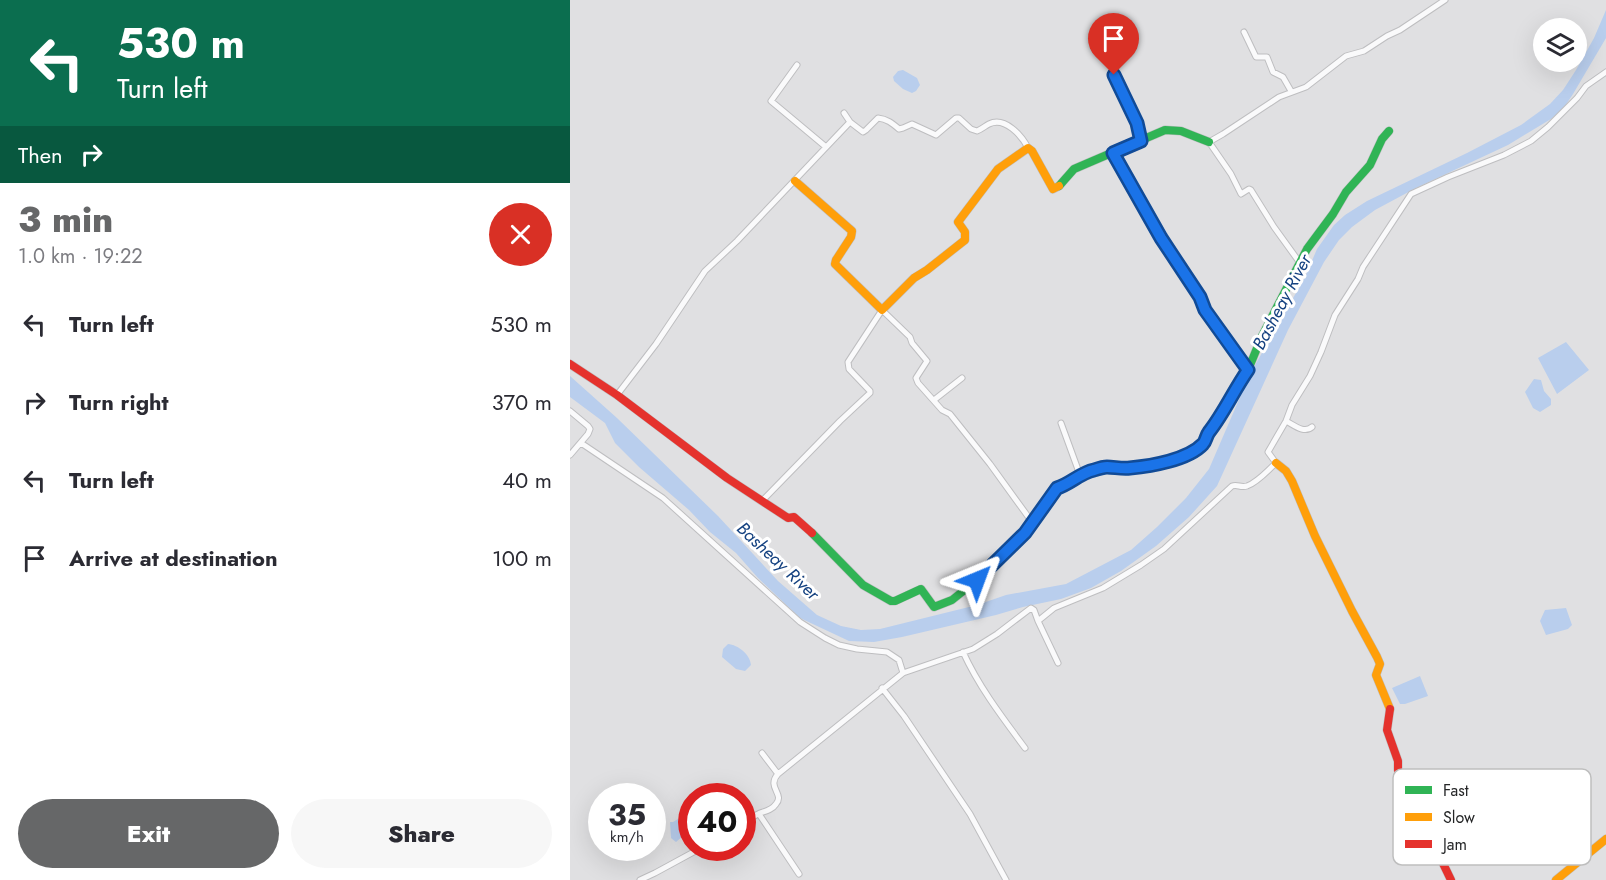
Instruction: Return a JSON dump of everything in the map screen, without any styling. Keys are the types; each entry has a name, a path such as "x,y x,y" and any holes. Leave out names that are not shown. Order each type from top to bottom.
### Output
{"street":[{"path":"1209,141 1279,97 1306,87 1346,56 1364,51 1445,0"},
{"path":"1244,32 1256,57 1267,57 1273,72 1283,77 1291,91"},
{"path":"797,65 771,101 826,147"},
{"path":"1398,769 1398,761 1387,729 1390,711 1376,675 1380,664 1352,611 1292,481 1268,452 1310,376 1335,315 1411,194 1504,155 1531,141 1555,120 1586,86 1606,72"},
{"path":"1114,75 1137,123 1141,141"},
{"path":"844,113 850,122 863,132 878,118 887,120 898,129 912,124 936,135 957,118 977,131 992,122 1001,123 1011,128 1024,140 1053,189 1057,188 1074,169 1165,130 1181,131 1209,141 1241,194 1251,190 1274,227 1300,262"},
{"path":"617,395 656,344 705,271 737,241 850,122"},
{"path":"570,364 617,395 727,478 788,518 794,517 821,541 863,585 891,601 921,589 934,607 952,600 977,580 1025,533 1057,488 1091,470 1108,466 1129,468 1172,460 1190,454 1205,442 1206,435 1216,423 1248,370 1262,336 1307,249 1346,192 1370,165 1382,139 1389,131"},
{"path":"762,501 870,393 849,369 848,362 882,310 914,278 965,240 967,235 958,222 998,169 1028,148"},
{"path":"1113,153 1161,238 1200,297 1205,310 1248,370"},
{"path":"795,181 852,231 851,237 835,264 910,336 912,343 927,361 916,380 942,410 953,418 1032,522"},
{"path":"934,400 962,378"},
{"path":"570,411 590,429 570,455"},
{"path":"1286,422 1305,430 1312,427"},
{"path":"1061,423 1080,476"},
{"path":"581,443 663,498 800,622 839,645 886,652 899,660 903,673"},
{"path":"1038,621 1054,608 1103,588 1141,565 1164,549 1232,486 1245,487 1276,464"},
{"path":"756,816 778,803 773,778 882,688 903,673 973,649 1031,608 1034,610 1058,663"},
{"path":"963,652 999,713 1025,748"},
{"path":"882,688 904,716 970,814 1006,880"},
{"path":"762,753 777,774"},
{"path":"759,814 798,874"},
{"path":"1591,851 1606,839"},
{"path":"640,880 678,860"},
{"path":"1444,865 1451,880"},
{"path":"1556,880 1574,865"}],"water":[{"path":"1606,10 1606,38 1587,70 1587,50"},
{"path":"903,70 917,78 920,85 912,93 894,81 893,77 898,71"},
{"path":"1575,72 1586,72 1563,109 1551,119 1508,145 1375,210 1339,240 1324,262 1288,330 1217,486 1189,517 1156,546 1121,571 1091,588 1061,599 902,637 874,642 849,641 800,618 758,578 736,553 710,532 615,443 605,423 570,397 570,376 718,516 778,581 817,615 841,626 861,630 880,629 977,605 1006,595 1066,584 1131,550 1186,498 1209,469 1250,374 1305,277 1317,249 1334,225 1367,201 1521,125 1550,104"},
{"path":"1566,342 1589,370 1557,394 1538,358"},
{"path":"1534,379 1541,380 1544,391 1551,399 1551,405 1540,412 1533,408 1525,392"},
{"path":"1566,608 1572,625 1568,629 1546,635 1540,621 1545,610"},
{"path":"728,644 739,648 748,657 751,665 745,671 736,669 722,657 723,649"},
{"path":"1420,676 1428,696 1400,704 1392,688"},
{"path":"678,819 678,840 676,842 671,838 670,822"}],"traffic: fast":[{"path":"1059,186 1074,169 1165,130 1181,131 1209,142"},
{"path":"1241,381 1307,249 1346,192 1370,165 1382,139 1389,131"},
{"path":"812,533 863,585 891,601 921,589 934,607 952,600 995,563"}],"traffic: slow":[{"path":"795,181 852,231 851,237 835,264 882,310 914,278 965,240 965,232 958,222 998,169 1028,148 1032,151 1053,189 1059,186"},
{"path":"1276,463 1286,471 1292,481 1315,536 1377,657 1380,664 1376,675 1390,709"},
{"path":"1591,851 1606,839"},
{"path":"1556,880 1574,865"}],"traffic: jam":[{"path":"570,364 617,395 727,478 788,518 794,517 812,533"},
{"path":"995,563 1025,533 1057,488 1091,470 1108,466 1129,468 1172,460 1190,454 1205,442 1206,435 1216,423 1241,381"},
{"path":"1390,709 1387,730 1398,761 1398,769"},
{"path":"1444,865 1451,880"}],"route":[{"path":"977,580 1025,533 1057,488 1091,470 1108,466 1129,468 1172,460 1190,454 1205,442 1206,435 1216,423 1248,370 1205,310 1200,297 1135,195 1113,153 1141,141 1137,123 1114,75"}],"water label":[{"name":"Basheay River","path":"1282,302"},
{"name":"Basheay River","path":"778,561"}]}
